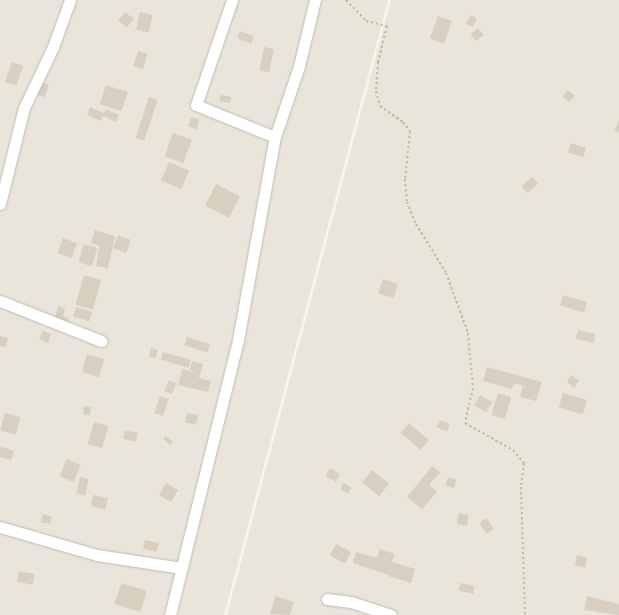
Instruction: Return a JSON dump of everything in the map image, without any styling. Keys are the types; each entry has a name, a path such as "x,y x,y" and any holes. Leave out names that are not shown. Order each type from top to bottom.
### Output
{"street":[{"path":"0,204 24,108 53,47 70,0"},
{"path":"232,0 196,105 275,137"},
{"path":"170,615 238,340 275,137 299,66 315,0"},
{"path":"0,301 101,341"},
{"path":"0,527 97,555 182,568"},
{"path":"327,599 350,602 391,615"}],"path":[{"path":"346,0 366,22 387,26 378,62 376,91 380,106 403,122 410,131 405,179 407,202 416,224 446,273 468,332 473,388 465,423 513,450 524,463 521,487 525,615"}],"shaded area":[{"path":"0,0 388,0 224,615 0,615"},
{"path":"391,0 619,0 619,615 227,615"}],"building":[{"path":"125,12 134,19 127,27 118,21"},
{"path":"140,12 153,15 149,32 136,30"},
{"path":"471,15 477,19 473,27 466,24"},
{"path":"438,16 452,21 444,44 430,39"},
{"path":"478,28 484,35 476,41 470,35"},
{"path":"240,31 254,36 251,44 237,39"},
{"path":"264,47 274,49 269,72 259,71"},
{"path":"138,51 148,54 143,69 133,66"},
{"path":"12,62 23,66 16,86 5,82"},
{"path":"32,79 49,85 45,97 28,91"},
{"path":"106,85 128,92 122,111 100,104"},
{"path":"567,90 575,95 570,102 563,97"},
{"path":"221,95 232,97 230,103 219,101"},
{"path":"149,97 158,100 144,141 136,138"},
{"path":"90,107 104,113 106,109 119,115 116,122 103,116 101,121 87,115"},
{"path":"191,117 200,120 196,129 188,127"},
{"path":"619,121 619,133 614,130"},
{"path":"173,133 192,140 183,163 164,156"},
{"path":"571,143 586,148 583,157 568,153"},
{"path":"169,162 189,171 181,189 161,180"},
{"path":"532,177 538,184 527,193 521,186"},
{"path":"216,184 240,196 229,218 205,205"},
{"path":"95,230 115,236 108,268 96,266 99,246 106,248 91,243"},
{"path":"118,235 131,240 126,253 113,248"},
{"path":"63,238 77,243 72,258 58,253"},
{"path":"84,244 97,248 92,266 78,262"},
{"path":"84,275 101,280 93,310 75,305"},
{"path":"383,279 398,284 394,298 378,293"},
{"path":"563,295 587,302 584,312 560,306"},
{"path":"58,306 65,308 63,316 69,318 67,325 54,321"},
{"path":"76,307 92,312 89,322 73,317"},
{"path":"578,330 596,334 594,343 576,339"},
{"path":"43,331 51,334 48,343 39,339"},
{"path":"0,336 8,338 6,347 0,346"},
{"path":"187,337 210,344 207,353 184,346"},
{"path":"151,348 158,350 155,359 149,357"},
{"path":"163,352 191,360 189,368 161,360"},
{"path":"87,354 104,359 99,377 82,372"},
{"path":"192,361 203,364 199,378 211,381 208,392 178,385 182,369 198,373 190,370"},
{"path":"487,367 542,382 536,401 520,397 523,386 514,383 512,389 483,381"},
{"path":"571,375 579,381 574,388 567,382"},
{"path":"169,380 176,383 172,394 164,391"},
{"path":"498,393 511,397 505,419 491,415"},
{"path":"563,393 587,400 583,414 559,407"},
{"path":"480,395 492,402 486,412 474,405"},
{"path":"160,396 169,399 163,416 154,413"},
{"path":"84,406 91,407 90,415 83,414"},
{"path":"5,413 20,417 16,435 0,430"},
{"path":"187,413 198,415 196,425 185,423"},
{"path":"440,420 450,424 447,432 437,427"},
{"path":"94,422 108,426 102,448 88,444"},
{"path":"409,423 429,440 421,450 401,433"},
{"path":"125,430 138,433 136,442 123,439"},
{"path":"166,436 173,441 170,445 163,439"},
{"path":"0,446 14,451 11,460 0,457"},
{"path":"67,459 81,465 73,482 60,476"},
{"path":"432,466 440,472 429,485 437,492 422,509 407,497"},
{"path":"330,468 340,474 336,482 325,476"},
{"path":"372,470 389,484 379,496 362,482"},
{"path":"80,477 89,479 85,496 76,494"},
{"path":"448,477 457,480 454,488 445,486"},
{"path":"166,483 178,490 171,502 159,495"},
{"path":"344,483 352,488 348,494 340,489"},
{"path":"93,495 108,498 105,510 91,506"},
{"path":"459,513 469,515 467,526 457,524"},
{"path":"43,514 52,517 50,524 41,522"},
{"path":"487,518 494,529 486,534 479,523"},
{"path":"145,540 159,543 157,552 143,549"},
{"path":"336,544 351,552 345,563 330,555"},
{"path":"380,549 395,554 392,562 415,569 411,583 388,576 392,564 388,575 353,563 356,552 377,558"},
{"path":"577,555 587,558 585,568 575,565"},
{"path":"19,571 35,574 33,585 17,582"},
{"path":"121,583 147,591 140,612 115,604"},
{"path":"460,583 475,586 473,594 458,591"},
{"path":"275,596 294,602 290,615 270,614"},
{"path":"587,596 619,604 619,615 584,610"}]}
